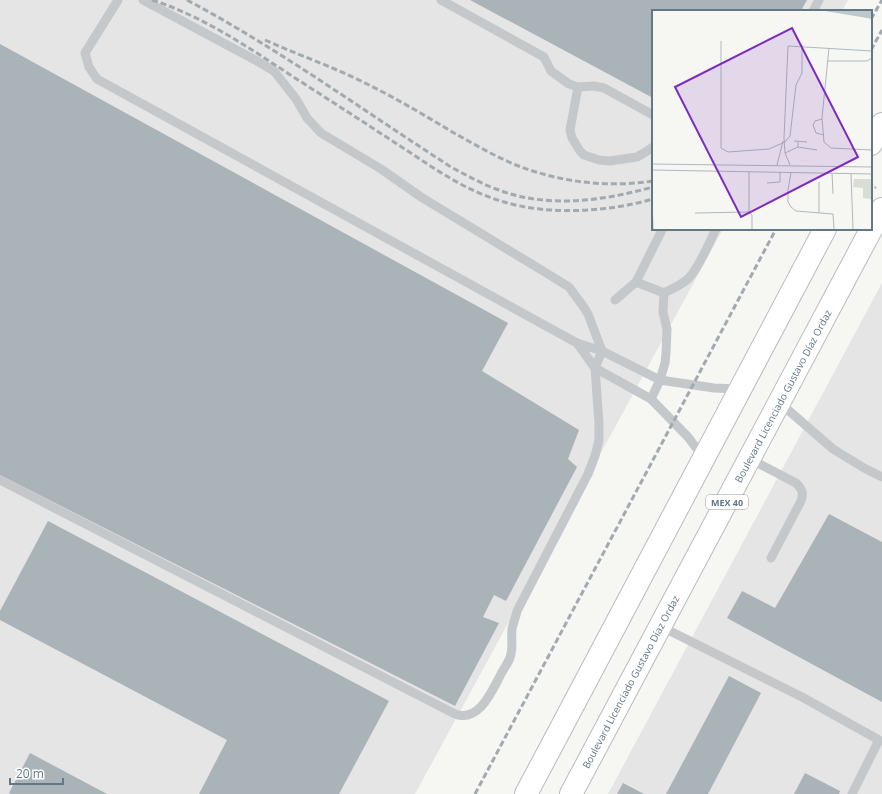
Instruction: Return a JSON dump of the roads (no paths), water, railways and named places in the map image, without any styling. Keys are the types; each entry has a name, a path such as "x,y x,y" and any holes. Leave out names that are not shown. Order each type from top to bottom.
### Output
{"main road":[{"path":"872,142 882,124"},
{"name":"Boulevard Licenciado Gustavo Díaz Ordaz","path":"872,228 882,209"},
{"path":"526,794 824,230"},
{"name":"Boulevard Licenciado Gustavo Díaz Ordaz","path":"571,794 871,230"}],"lane":[{"path":"118,0 85,53 89,67 97,79 577,344 602,351 660,380 714,388 739,389"},
{"path":"0,480 455,714 460,716 468,716 480,708 486,700 511,655 512,629 517,612 588,474 595,456 599,434 595,368 602,351 588,314 568,287 421,197 382,169 321,133 307,118 296,99 274,72 257,61 143,0"},
{"path":"441,0 544,56 551,71 568,84 578,87 594,86 604,88 652,114"},
{"path":"814,10 819,0"},
{"path":"578,87 570,130 572,138 584,155 599,160 610,161 637,157 652,148"},
{"path":"615,300 636,282 662,230"},
{"path":"636,282 664,293 674,288 689,278 696,268 715,230"},
{"path":"651,399 660,380 666,353 667,329 663,312 664,293"},
{"path":"577,344 595,368 651,399 688,437 704,458"},
{"path":"780,403 833,449 882,477"},
{"path":"750,459 796,483 800,486 802,491 803,496 801,501 771,558"},
{"path":"660,626 802,697 881,739 852,794"}],"railway":[{"path":"152,0 190,15 226,34 435,169 484,195 519,206 557,210 617,207 652,199"},
{"path":"187,0 255,39 451,167 490,187 515,195 555,201 594,199 652,187"},
{"path":"872,17 882,0"},
{"path":"872,48 882,30"},
{"path":"265,40 351,76 409,106 477,146 500,158 532,171 549,176 583,182 618,184 652,181"},
{"path":"475,794 775,230"}]}
